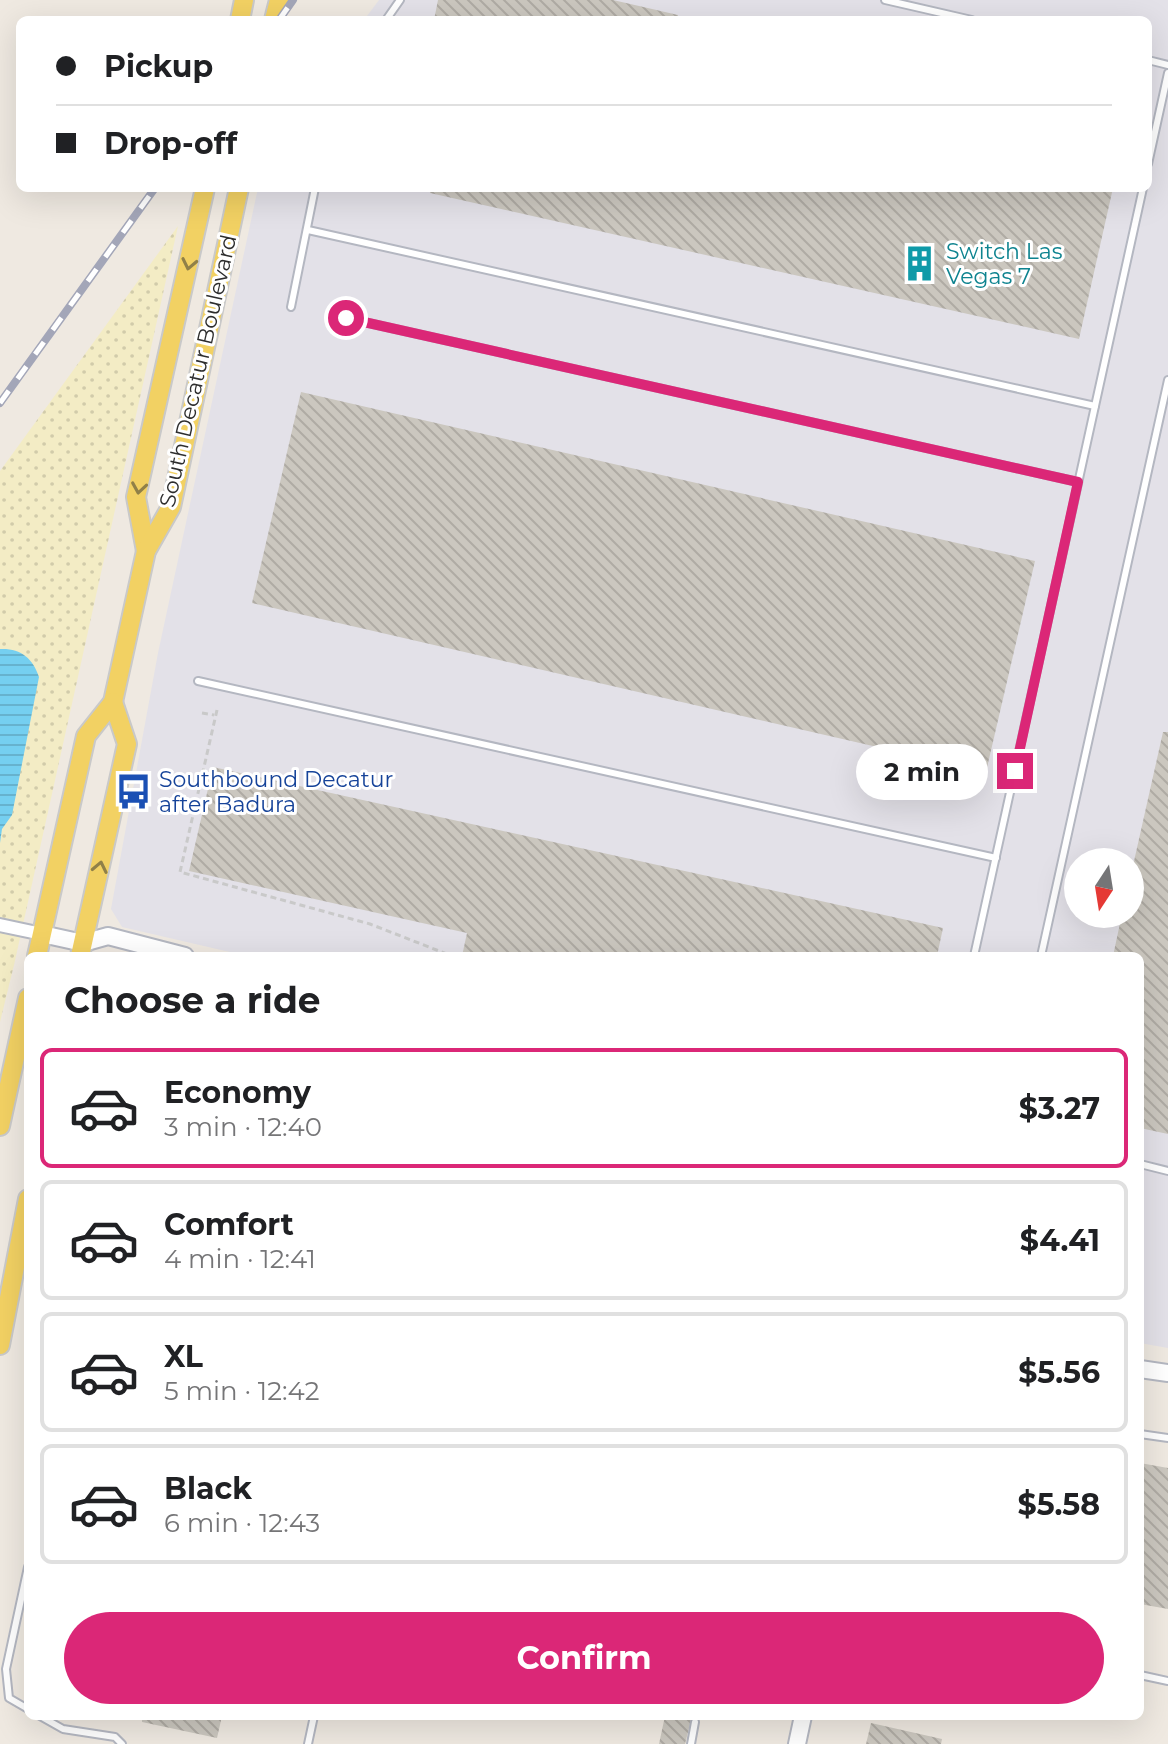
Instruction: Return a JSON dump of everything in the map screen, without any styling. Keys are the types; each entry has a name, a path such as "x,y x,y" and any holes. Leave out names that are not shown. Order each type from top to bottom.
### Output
{"main road":[{"name":"South Decatur Boulevard","path":"146,551 136,497 204,192"},
{"name":"South Decatur Boulevard","path":"38,952 86,736 113,702 146,551 171,507 238,192"},
{"path":"85,952 127,744 113,702"},
{"path":"42,934 85,952"},
{"path":"85,952 108,936 170,952"},
{"path":"0,1126 24,1016"},
{"path":"0,1345 24,1220"},
{"path":"1144,1370 1168,1373"},
{"path":"800,1743 803,1720"}],"street":[{"path":"0,925 42,934"}],"lane":[{"path":"885,0 955,16"},
{"path":"1152,146 1168,73"},
{"path":"291,307 314,192"},
{"path":"975,952 1142,192"},
{"path":"308,230 1095,406"},
{"path":"346,318 1078,482"},
{"path":"1042,952 1168,380"},
{"path":"198,681 996,858"},
{"path":"1144,1165 1168,1171"},
{"path":"1144,1435 1168,1438"},
{"path":"24,1586 6,1669 9,1698 24,1707"},
{"path":"1144,1676 1168,1681"},
{"path":"47,1720 63,1729 115,1737 122,1744"},
{"path":"308,1744 313,1720"},
{"path":"691,1744 695,1722"}],"path":[{"path":"217,710 180,872 370,924 442,952"},
{"path":"202,713 215,716"}],"shaded area":[{"path":"379,0 1168,0 1168,1348 1144,1344 1144,952 230,952 122,927 111,909 158,653 257,192 1152,192 1152,16 367,16"}],"sand":[{"path":"178,226 14,965 0,1022 0,471"}],"water":[{"path":"0,649 14,650 25,656 39,677 12,815 2,829 0,843"}],"building":[{"path":"438,0 613,0 678,15 678,16 435,16"},
{"name":"Switch Las Vegas 7","path":"430,192 1112,192 1079,339"},
{"path":"301,392 1035,561 986,772 252,603"},
{"path":"1163,732 1168,732 1168,1134 1144,1129 1144,952 1114,952 1119,928 1144,928 1144,848 1137,848"},
{"path":"213,767 943,928 938,952 463,952 467,933 189,871"},
{"path":"1144,1464 1168,1468 1168,1609 1144,1605"},
{"path":"142,1720 221,1720 217,1738"},
{"path":"664,1720 691,1720 685,1744 659,1744"},
{"path":"871,1723 942,1739 941,1744 866,1744"}],"railway":[{"path":"282,16 293,0"},
{"path":"0,403 152,192"}],"place":[{"name":"Switch Las Vegas 7","path":"920,264"},
{"name":"Southbound Decatur after Badura","path":"133,792"}],"route":[{"path":"346,318 1078,482 1015,771"}]}
